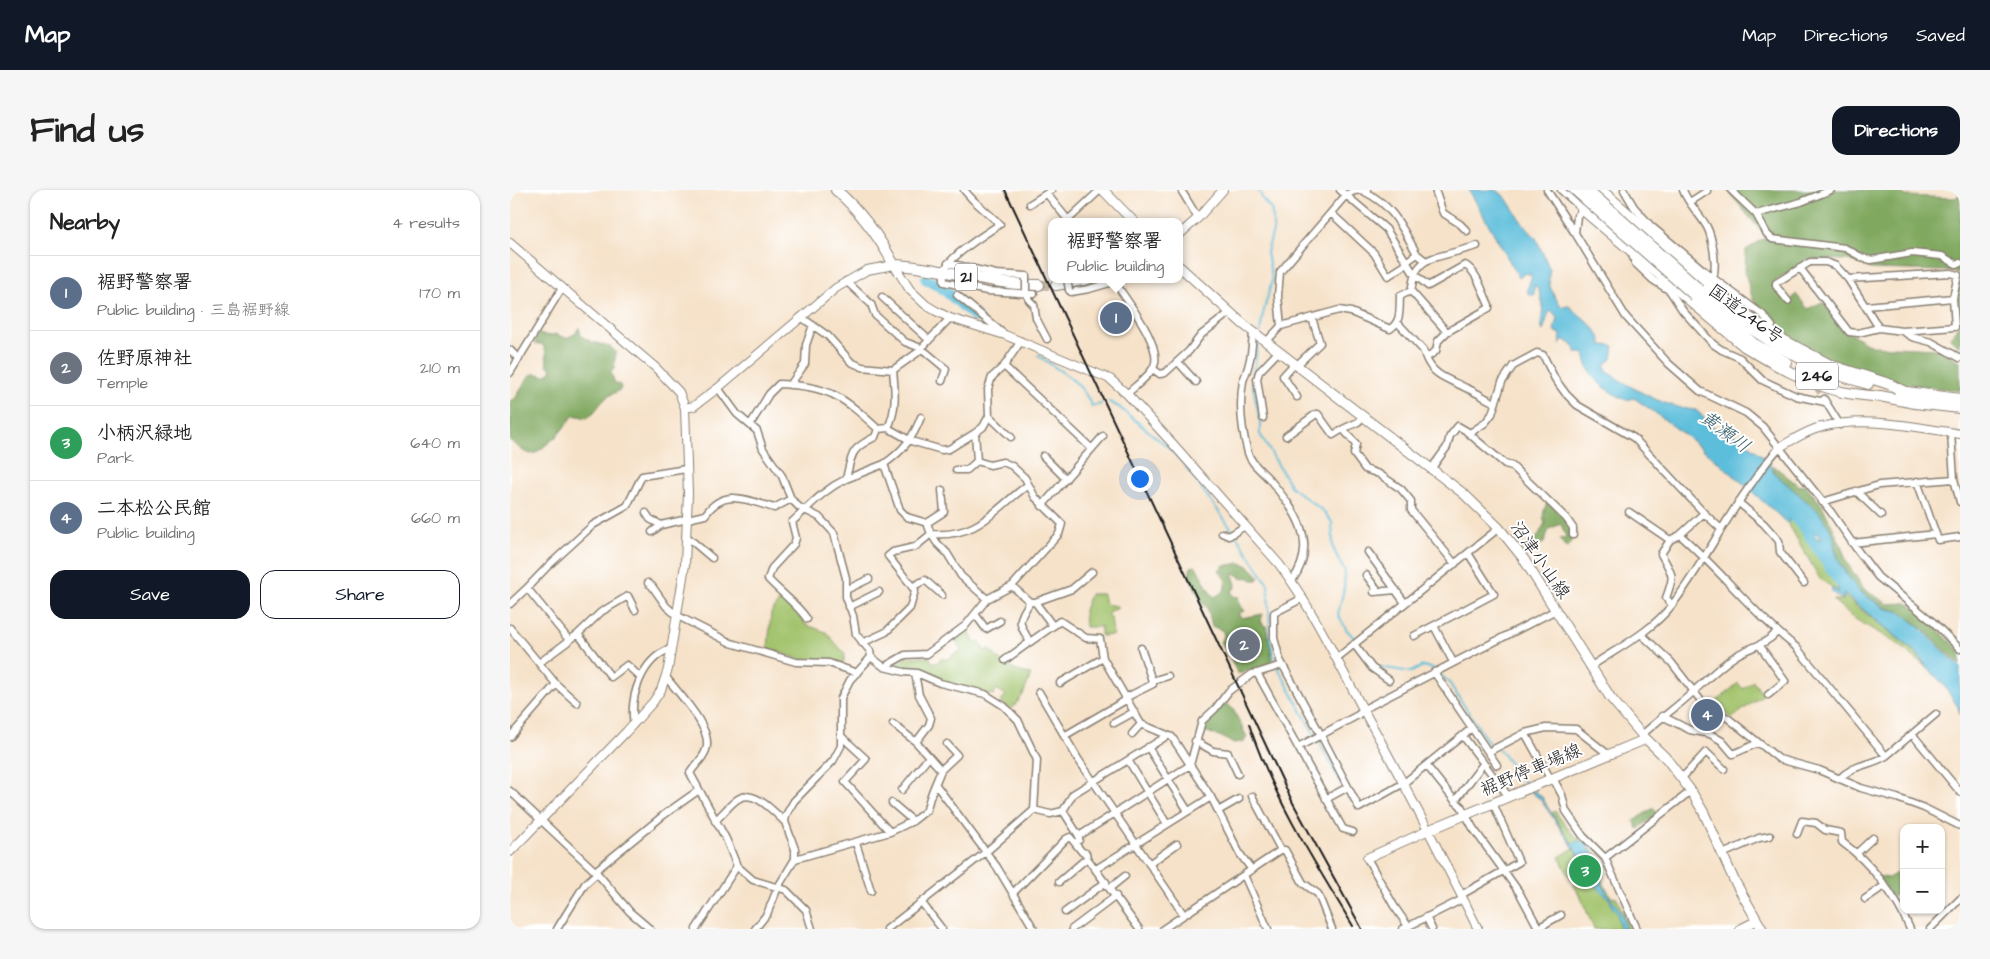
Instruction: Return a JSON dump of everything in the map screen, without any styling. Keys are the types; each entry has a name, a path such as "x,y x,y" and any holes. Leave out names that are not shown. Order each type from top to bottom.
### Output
{"main road":[{"path":"836,190 866,220 883,243 894,265"},
{"path":"1101,190 1130,218"},
{"name":"国道246号","path":"1575,190 1697,293 1758,335 1787,352 1850,379 1905,392 1960,399"},
{"name":"国道246号","path":"1588,190 1741,334 1782,360 1831,381 1885,398 1960,408"},
{"path":"1600,190 1609,194 1649,228 1739,311 1783,340 1830,365 1889,384 1905,392"},
{"path":"1582,210 1744,346 1767,360 1810,381 1842,392 1885,398"},
{"name":"21","path":"894,265 916,266 946,276 1036,290"},
{"name":"沼津小山線","path":"1183,270 1229,313 1474,502 1500,528 1523,558 1610,697 1644,737 1666,758 1691,791 1704,813 1734,880 1762,929"},
{"path":"1056,284 1062,283"},
{"name":"裾野停車場線","path":"1429,830 1609,755 1644,737"}],"street":[{"path":"946,276 968,247 1000,224 964,190"},
{"path":"1071,218 1101,190"},
{"path":"1181,190 1198,218"},
{"path":"1183,231 1198,218 1223,190"},
{"path":"1340,190 1386,228 1406,263 1414,274 1428,286 1465,265 1469,266 1476,278 1489,308 1447,332 1438,341 1436,351 1426,358"},
{"path":"1434,190 1443,214 1460,224 1467,231"},
{"path":"1547,190 1626,317 1668,363 1700,391 1746,414 1762,427 1780,447 1878,577 1933,622 1960,649"},
{"path":"1561,190 1582,210"},
{"path":"1575,233 1577,216 1600,190"},
{"path":"1624,190 1649,228 1763,315 1772,326"},
{"path":"1684,190 1708,228 1716,268 1713,278"},
{"path":"1731,190 1756,214 1767,234 1772,238 1845,248 1863,258 1871,260 1912,253 1942,256 1956,264 1960,263"},
{"path":"1756,214 1801,202 1831,190"},
{"path":"1281,326 1278,296 1280,272 1346,195 1354,191 1366,191 1371,194 1397,217 1417,254 1426,261"},
{"path":"1690,202 1707,191"},
{"path":"1030,204 1049,192 1067,218"},
{"path":"1331,213 1374,253 1388,276 1417,254"},
{"path":"510,243 679,392 685,408 687,520 685,565 666,676 654,702 510,852"},
{"path":"1411,291 1414,274 1418,267 1426,261 1477,246"},
{"path":"1631,251 1635,263 1653,280 1670,291 1683,310 1713,344 1740,358 1762,380 1796,396 1824,400 1840,424"},
{"path":"1788,301 1776,286 1776,283 1810,262 1826,262 1836,266 1848,279 1879,328"},
{"path":"685,408 694,406 718,388 823,298 846,281 867,270 894,265 916,297 926,305 950,318 1021,341 1110,379 1127,394 1292,581 1337,658 1404,783 1478,929"},
{"path":"1800,268 1849,332 1858,334 1879,328 1902,331 1958,327 1953,298 1958,275 1950,273 1848,279"},
{"path":"946,276 996,274 1026,276 1026,292 1034,304 1036,318 1046,339"},
{"path":"946,276 987,291 1026,292 1036,290"},
{"path":"846,281 871,304 876,314 905,342 921,348 946,369 942,381"},
{"path":"1068,283 1071,292 1111,283"},
{"path":"1116,283 1154,345 1156,363 1153,369 1127,394"},
{"path":"510,373 562,288"},
{"path":"1266,342 1281,326 1339,310 1346,311 1390,329 1397,322 1400,315 1400,296 1411,291"},
{"path":"1411,291 1447,332"},
{"path":"957,295 1005,335"},
{"path":"882,297 929,340"},
{"path":"1866,306 1953,298"},
{"path":"1153,369 1160,374 1165,373 1189,351 1202,335 1229,313"},
{"path":"801,317 828,336 851,362 862,367 893,370 921,348 950,318"},
{"path":"1297,397 1283,376 1320,343 1312,318"},
{"path":"1397,322 1423,350 1429,366 1440,377 1495,403"},
{"path":"790,385 805,364 806,346 813,325"},
{"path":"1902,331 1912,337 1930,342 1960,358"},
{"path":"1254,333 1250,362 1243,381 1241,403 1245,435 1250,458 1276,488 1298,518 1302,528 1305,539 1304,556 1299,572 1292,581"},
{"path":"750,425 769,394 778,384 790,385 827,391 844,399 878,429 888,428 911,440 942,450 949,450 976,434 983,427 989,416 990,383 1021,341"},
{"path":"510,350 519,359"},
{"path":"1264,418 1256,379 1259,372 1278,352"},
{"path":"1457,427 1470,433 1485,422 1492,414 1502,382 1512,366 1537,353 1543,355 1555,379 1566,394 1578,405 1634,438 1721,529"},
{"path":"1178,362 1196,382"},
{"path":"1004,366 1092,449"},
{"path":"888,428 896,397 893,370"},
{"path":"718,388 737,414 757,431 762,450 782,476 791,499 799,507 819,517 834,533 846,578 846,597 856,634 870,651 871,657 884,667 915,673 940,684 985,694 1004,706 1018,720 1038,760 1034,810 986,852 887,929"},
{"path":"1286,436 1316,414 1318,414 1333,435 1364,417"},
{"path":"989,416 1011,437"},
{"path":"807,619 799,608 768,579 772,568 794,544 796,538 792,522 822,492 846,479 884,464 898,454 911,440 921,417"},
{"path":"1590,667 1641,634 1672,605 1705,557 1738,502 1770,456 1780,447 1804,433 1822,426 1840,424 1895,424 1960,434"},
{"path":"1431,469 1447,447 1450,436 1457,427"},
{"path":"1457,427 1471,435 1505,464 1512,466 1534,486 1566,518 1573,528 1573,535"},
{"path":"846,479 853,452 860,444 874,437 878,429"},
{"path":"1343,429 1356,444 1354,454 1365,469 1379,474 1401,489 1411,501 1411,510 1455,564"},
{"path":"1951,433 1954,479 1960,502"},
{"path":"976,434 977,461"},
{"path":"1042,506 1103,436"},
{"path":"1044,456 1066,479"},
{"path":"956,470 966,470 977,461"},
{"path":"884,667 905,656 927,654 966,626 987,599 1012,586 1059,534 1062,524 1042,506 1032,494 1025,478 1012,466 1003,462 990,465 977,461"},
{"path":"884,464 900,510 907,517 927,524 931,534 947,553 961,576 987,599"},
{"path":"510,604 593,525 627,506 642,476 686,469"},
{"path":"1822,502 1879,485 1954,479"},
{"path":"1918,481 1938,540 1960,537"},
{"path":"862,643 886,632 910,608 915,590 888,556 893,552 915,547 931,534 959,533 989,518 1028,485"},
{"path":"927,524 944,512 942,490"},
{"path":"1856,492 1881,515"},
{"path":"652,532 661,525 705,515 713,504 728,497 774,508 791,499"},
{"path":"1738,502 1764,524 1779,541 1780,552 1804,583"},
{"path":"1629,512 1670,540"},
{"path":"646,513 650,519 661,525"},
{"path":"1672,605 1666,598 1673,575 1661,554 1670,540 1680,535 1704,513"},
{"path":"1222,534 1228,536 1245,526"},
{"path":"1337,658 1500,528"},
{"path":"1852,543 1936,534"},
{"path":"1680,535 1705,557 1777,632 1796,646 1886,756"},
{"path":"686,536 712,558"},
{"path":"1368,552 1405,603"},
{"path":"1414,636 1494,594 1468,553"},
{"path":"1030,642 1020,625 1020,617 1033,602 1072,589 1092,572"},
{"path":"1366,575 1376,592 1396,590"},
{"path":"846,590 869,579"},
{"path":"912,587 925,580 942,595"},
{"path":"648,583 666,606 676,615 731,643 796,662 829,663 857,673"},
{"path":"1012,586 1033,602 1053,626"},
{"path":"527,588 569,640"},
{"path":"849,607 879,592"},
{"path":"540,663 578,634 601,612 628,596 635,610"},
{"path":"1303,598 1278,610 1274,614 1274,638 1279,666 1346,789 1359,808 1404,783 1472,728"},
{"path":"1298,747 1358,715 1364,709 1556,610"},
{"path":"975,614 986,629 1000,620"},
{"path":"1005,660 1060,621 1086,638 1100,639 1103,658 1141,724 1172,737 1211,798 1240,854 1252,870"},
{"path":"1434,626 1453,662"},
{"path":"510,628 556,684 577,704"},
{"path":"1644,737 1662,716 1694,692 1732,658 1743,651 1760,646 1772,639 1777,632"},
{"path":"578,634 611,677 627,664 640,677"},
{"path":"1641,634 1671,662 1702,702 1729,719 1779,759 1819,770 1861,788 1897,798 1924,808 1960,826"},
{"path":"1354,644 1372,668 1389,680"},
{"path":"1760,646 1785,682 1768,695"},
{"path":"1064,736 1153,684 1141,648"},
{"path":"634,724 632,714 640,677 662,652 670,650"},
{"path":"755,929 767,914 778,887 795,859 795,849 785,822 786,815 794,801 833,761 841,746 841,698 850,680 871,657"},
{"path":"1060,683 1103,658"},
{"path":"1079,836 1190,765 1202,720 1215,709 1229,691 1252,674 1279,666"},
{"path":"1436,671 1497,766"},
{"path":"915,673 919,695 931,718 929,725 916,742"},
{"path":"1256,673 1343,829 1353,832"},
{"path":"666,676 696,716 706,735 707,745 705,753 690,773 726,839 737,866 753,880 786,890 806,910 812,929"},
{"path":"1152,681 1168,676"},
{"path":"510,737 556,684"},
{"path":"1040,692 1064,736 1093,781 1184,915"},
{"path":"1114,723 1134,712"},
{"path":"1839,779 1849,769 1878,761 1886,756 1936,714"},
{"path":"1662,716 1690,730 1710,734 1722,741 1733,754 1758,743"},
{"path":"893,724 916,742 941,770"},
{"path":"1132,734 1141,724"},
{"path":"1488,752 1525,733 1546,728 1576,729 1609,755"},
{"path":"1525,733 1551,780 1555,782 1562,794 1566,811 1583,836 1605,858 1637,929"},
{"path":"1913,735 1960,792"},
{"path":"841,736 866,760 845,782 890,832"},
{"path":"1034,810 1050,814 1063,811 1073,794 1167,736"},
{"path":"1463,736 1509,796"},
{"path":"1195,741 1214,751 1228,753 1238,774"},
{"path":"795,859 856,843 890,832 913,821 927,810 929,796 936,785 941,770 957,754 948,744"},
{"path":"1148,747 1188,810"},
{"path":"1682,778 1706,752 1724,769"},
{"path":"902,790 929,757"},
{"path":"1128,760 1167,824"},
{"path":"1455,801 1483,764"},
{"path":"1427,766 1455,801 1462,806 1473,828 1530,910 1538,928 1561,915"},
{"path":"936,785 986,852 1034,929"},
{"path":"1326,799 1346,789"},
{"path":"556,929 585,884 596,872 665,814 699,790"},
{"path":"510,791 596,872 630,912 650,929"},
{"path":"1605,858 1691,791"},
{"path":"715,821 738,799 744,796 760,801 785,822"},
{"path":"1252,796 1281,850 1285,850 1303,883 1310,890 1318,894 1332,929"},
{"path":"1096,870 1188,810 1211,798"},
{"path":"1218,811 1239,799"},
{"path":"1429,830 1367,858 1406,928 1519,862 1493,803"},
{"path":"892,804 913,821"},
{"path":"1063,811 1079,836 1079,840 1096,870 1139,929"},
{"path":"1797,834 1802,821 1816,823 1825,830 1841,833 1842,842 1857,853 1884,886 1905,917 1910,929"},
{"path":"1727,852 1759,838 1770,836"},
{"path":"1013,893 1070,837 1082,852 1087,855"},
{"path":"1857,853 1873,838"},
{"path":"856,843 871,891"},
{"path":"1149,864 1177,844"},
{"path":"1163,929 1281,850"},
{"path":"1059,882 1087,855"},
{"path":"696,929 737,866"},
{"path":"1244,875 1268,929"},
{"path":"1065,912 1124,876"},
{"path":"1865,899 1884,886"},
{"path":"1072,929 1116,896"},
{"path":"1930,929 1960,899"},
{"path":"922,903 942,929"},
{"path":"1426,918 1432,929"},
{"path":"1740,929 1756,921"}],"green space":[{"path":"1727,190 1900,190 1905,196 1955,198 1960,194 1960,274 1948,271 1871,269 1849,260 1807,259 1773,283 1790,302 1796,294 1808,309 1822,302 1846,331 1872,346 1936,349 1960,361 1960,391 1895,382 1831,360 1791,338 1753,300 1745,273 1746,250 1766,237"},
{"path":"1960,281 1960,324 1957,295"},
{"path":"1960,324 1960,348 1950,338"},
{"path":"579,327 581,336 592,342 611,347 616,353 615,366 611,373 615,383 620,385 621,389 606,398 587,418 574,415 557,436 536,453 525,452 510,441 510,401 515,399 529,376 539,374 543,376 550,373 552,369 547,365 546,351 542,344 535,344 536,338 539,334 551,336 555,334 566,338 575,334"},
{"path":"1773,465 1799,486 1805,484 1822,505 1841,545 1847,563 1864,589 1888,604 1906,602 1921,613 1960,651 1960,665 1924,630 1901,612 1886,608 1858,590 1839,561 1835,548 1799,495 1774,473"},
{"path":"1548,501 1572,527 1571,544 1566,548 1560,539 1566,537 1561,524 1549,529 1544,543 1539,545 1533,541 1545,523 1543,515"},
{"path":"1778,506 1786,509 1802,529 1820,539 1817,556 1827,562 1837,578 1836,583 1839,592 1820,579"},
{"path":"1239,563 1250,567 1259,577 1257,580 1252,580 1248,577 1241,579 1238,575 1234,574 1236,584 1235,588 1231,591 1234,597 1238,596 1240,605 1245,611 1238,613 1241,618 1263,614 1261,620 1263,625 1266,626 1272,657 1271,664 1253,672 1247,670 1243,673 1237,673 1229,654 1220,642 1224,637 1223,631 1212,626 1207,607 1202,603 1189,575 1191,567 1196,566 1210,592 1215,597 1224,591 1226,581 1219,570 1224,565"},
{"path":"1090,594 1103,594 1105,604 1117,606 1117,609 1109,611 1108,617 1111,617 1113,635 1101,636 1101,627 1085,627 1084,610"},
{"path":"1843,595 1915,652 1926,667 1898,644 1855,619 1833,600 1843,600"},
{"path":"782,597 799,613 806,625 826,632 845,654 843,664 829,659 801,660 768,648 771,613"},
{"path":"967,628 975,643 980,641 984,651 990,649 998,659 1008,666 1031,674 1023,695 1011,710 1001,701 1006,695 997,689 993,695 940,682 913,670 892,667 907,657 930,657 931,661 936,663 941,659 947,659 961,650 953,637"},
{"path":"1753,681 1763,695 1732,718 1714,704 1738,683 1743,689"},
{"path":"1227,704 1233,709 1247,737 1244,742 1232,743 1222,737 1201,730 1212,714"},
{"path":"1654,808 1657,814 1638,829 1634,820"},
{"path":"1555,811 1570,831 1590,847 1601,859 1604,866 1602,880 1611,897 1617,898 1630,929 1594,929 1582,900 1559,857 1574,848 1552,813"},
{"path":"1900,871 1900,892 1892,897 1878,876 1888,878"}],"water":[{"path":"1469,190 1497,190 1506,198 1523,224 1536,238 1550,270 1549,280 1551,289 1559,303 1562,307 1569,306 1589,323 1598,333 1602,345 1614,346 1612,359 1605,365 1607,372 1661,402 1696,410 1723,436 1735,435 1745,441 1770,463 1774,473 1819,512 1833,534 1835,550 1842,568 1859,591 1884,608 1901,612 1960,667 1960,715 1958,707 1943,684 1928,669 1918,654 1844,594 1843,599 1833,593 1832,587 1839,592 1830,562 1818,556 1817,547 1821,538 1816,533 1804,531 1803,524 1785,504 1779,506 1789,520 1788,524 1732,474 1674,427 1634,398 1626,400 1610,392 1593,376 1584,353 1577,353 1572,344 1564,340 1560,344 1561,334 1554,331 1557,317 1552,311 1549,312 1543,331 1541,327 1543,304 1538,288 1534,285 1534,295 1529,295 1527,290 1532,275 1525,273 1519,278"},
{"path":"1535,791 1542,797 1572,843 1583,840 1588,846 1604,887 1622,915 1625,929 1620,929 1617,912 1612,907 1610,900 1595,885 1587,867 1540,799 1531,792"}],"waterway":[{"path":"1259,190 1263,200 1271,209 1273,219 1273,231 1267,252 1272,280 1260,333"},
{"path":"926,279 941,287 976,317"},
{"path":"1259,340 1252,382 1260,421 1260,434 1291,487 1322,510 1332,522 1333,548 1345,572 1344,589 1338,614 1346,629 1356,640"},
{"path":"1038,355 1075,382 1087,396 1092,406 1101,404"},
{"path":"1109,402 1119,407 1170,449 1182,462 1236,535 1268,584 1270,638 1275,662 1315,736"},
{"name":"黄瀬川","path":"1774,495 1805,529 1843,585"},
{"path":"1359,644 1370,660 1379,667 1411,672 1423,666 1435,669"},
{"path":"1438,673 1448,681 1492,748"},
{"path":"1318,740 1343,787"},
{"path":"1499,749 1526,785"},
{"path":"1345,791 1350,800"}],"tunnel":[{"path":"1039,285 1056,285"},
{"path":"1797,358 1824,399"}],"railway":[{"path":"1005,190 1048,282"},
{"path":"1049,283 1293,803 1362,929"},
{"path":"1249,724 1269,777 1295,828 1353,926"}],"place":[{"name":"裾野警察署","path":"1116,318"},
{"name":"佐野原神社","path":"1244,645"},
{"name":"二本松公民館","path":"1707,715"},
{"name":"小柄沢緑地","path":"1585,871"}]}
